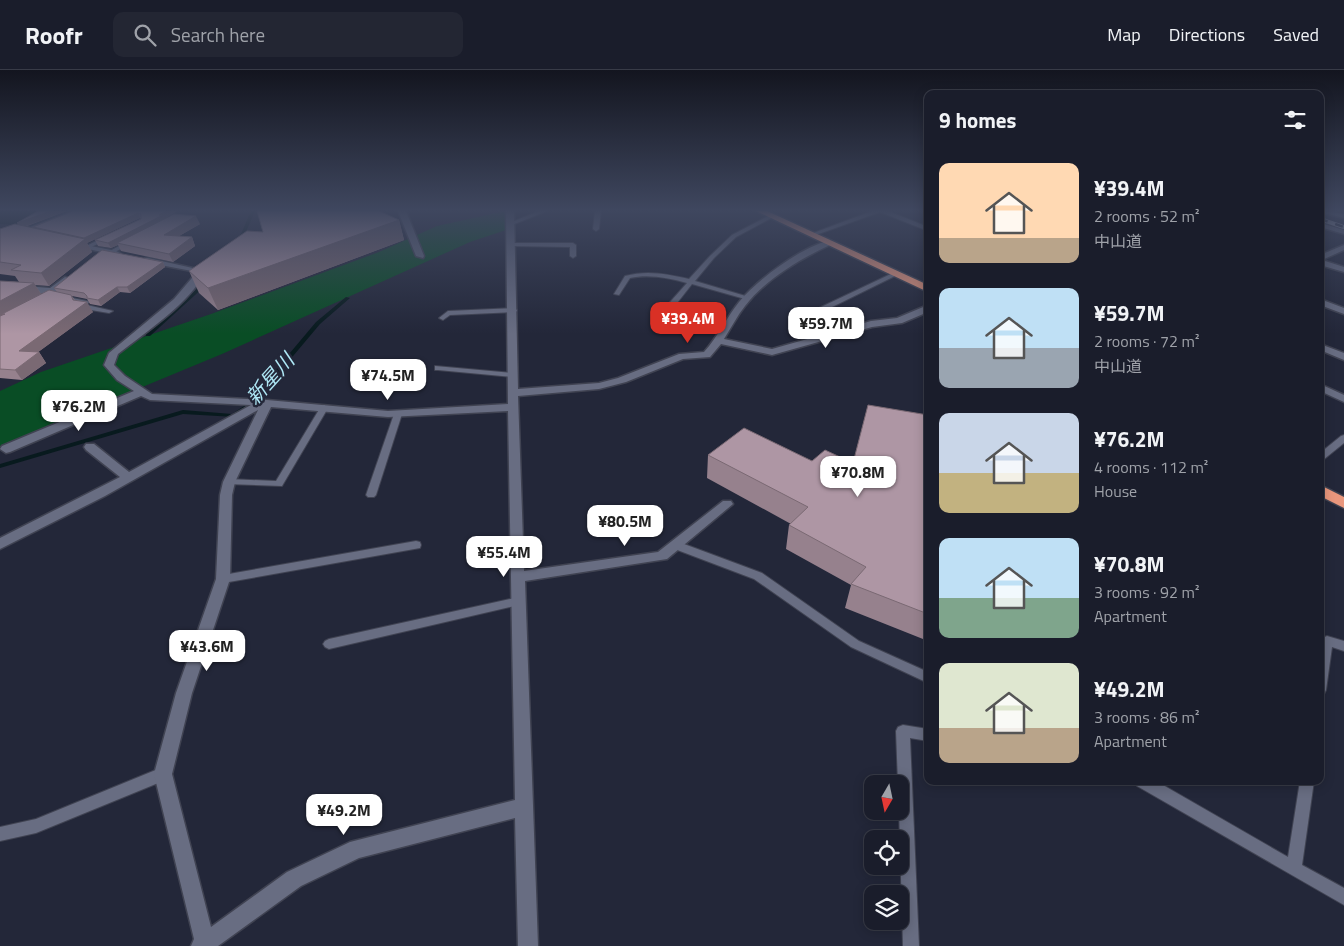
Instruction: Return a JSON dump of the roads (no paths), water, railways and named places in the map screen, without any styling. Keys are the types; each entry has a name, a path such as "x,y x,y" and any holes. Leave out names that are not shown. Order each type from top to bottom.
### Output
{"highway":[{"path":"846,252 924,287"},
{"path":"1324,492 1344,503"}],"street":[{"path":"103,252 202,271 201,276 178,298 114,353 109,365 121,378 150,397 265,403 398,414 513,400 599,386 615,382 682,356 707,354 720,341 747,298 786,266 811,252"},
{"path":"418,252 420,256"},
{"path":"512,252 512,375 528,946"},
{"path":"1324,262 1344,270"},
{"path":"44,300 76,273"},
{"path":"0,288 52,294"},
{"path":"1324,304 1344,311"},
{"path":"720,341 772,352 871,324 899,320 924,310"},
{"path":"1324,349 1344,357"},
{"path":"1324,389 1344,399"},
{"path":"6,449 142,392"},
{"path":"0,544 128,478 265,403"},
{"path":"265,403 229,482 226,495 223,578 184,693 163,774 203,945 294,879 357,849 524,808"},
{"path":"90,447 128,478"},
{"path":"518,577 662,556 726,504"}],"lane":[{"path":"573,252 573,256"},
{"path":"667,310 719,252"},
{"path":"617,294 627,277 633,274 644,274 690,282 747,298"},
{"path":"822,308 895,274"},
{"path":"52,294 85,302 82,306 109,311"},
{"path":"443,318 448,313 513,310"},
{"path":"438,368 512,375"},
{"path":"229,482 279,484 324,408"},
{"path":"371,495 398,414"},
{"path":"1324,455 1344,438"},
{"path":"676,544 758,576 855,644 924,676"},
{"path":"223,578 416,545"},
{"path":"329,644 519,601"},
{"path":"1324,662 1327,641 1344,646"},
{"path":"911,946 903,731 924,734"},
{"path":"0,834 36,826 163,774"},
{"path":"1149,785 1344,897"},
{"path":"1294,868 1306,785"}],"waterway":[{"name":"新星川","path":"148,335 203,286"},
{"name":"新星川","path":"0,466 183,412 233,416 249,405 318,323 348,298"}]}
